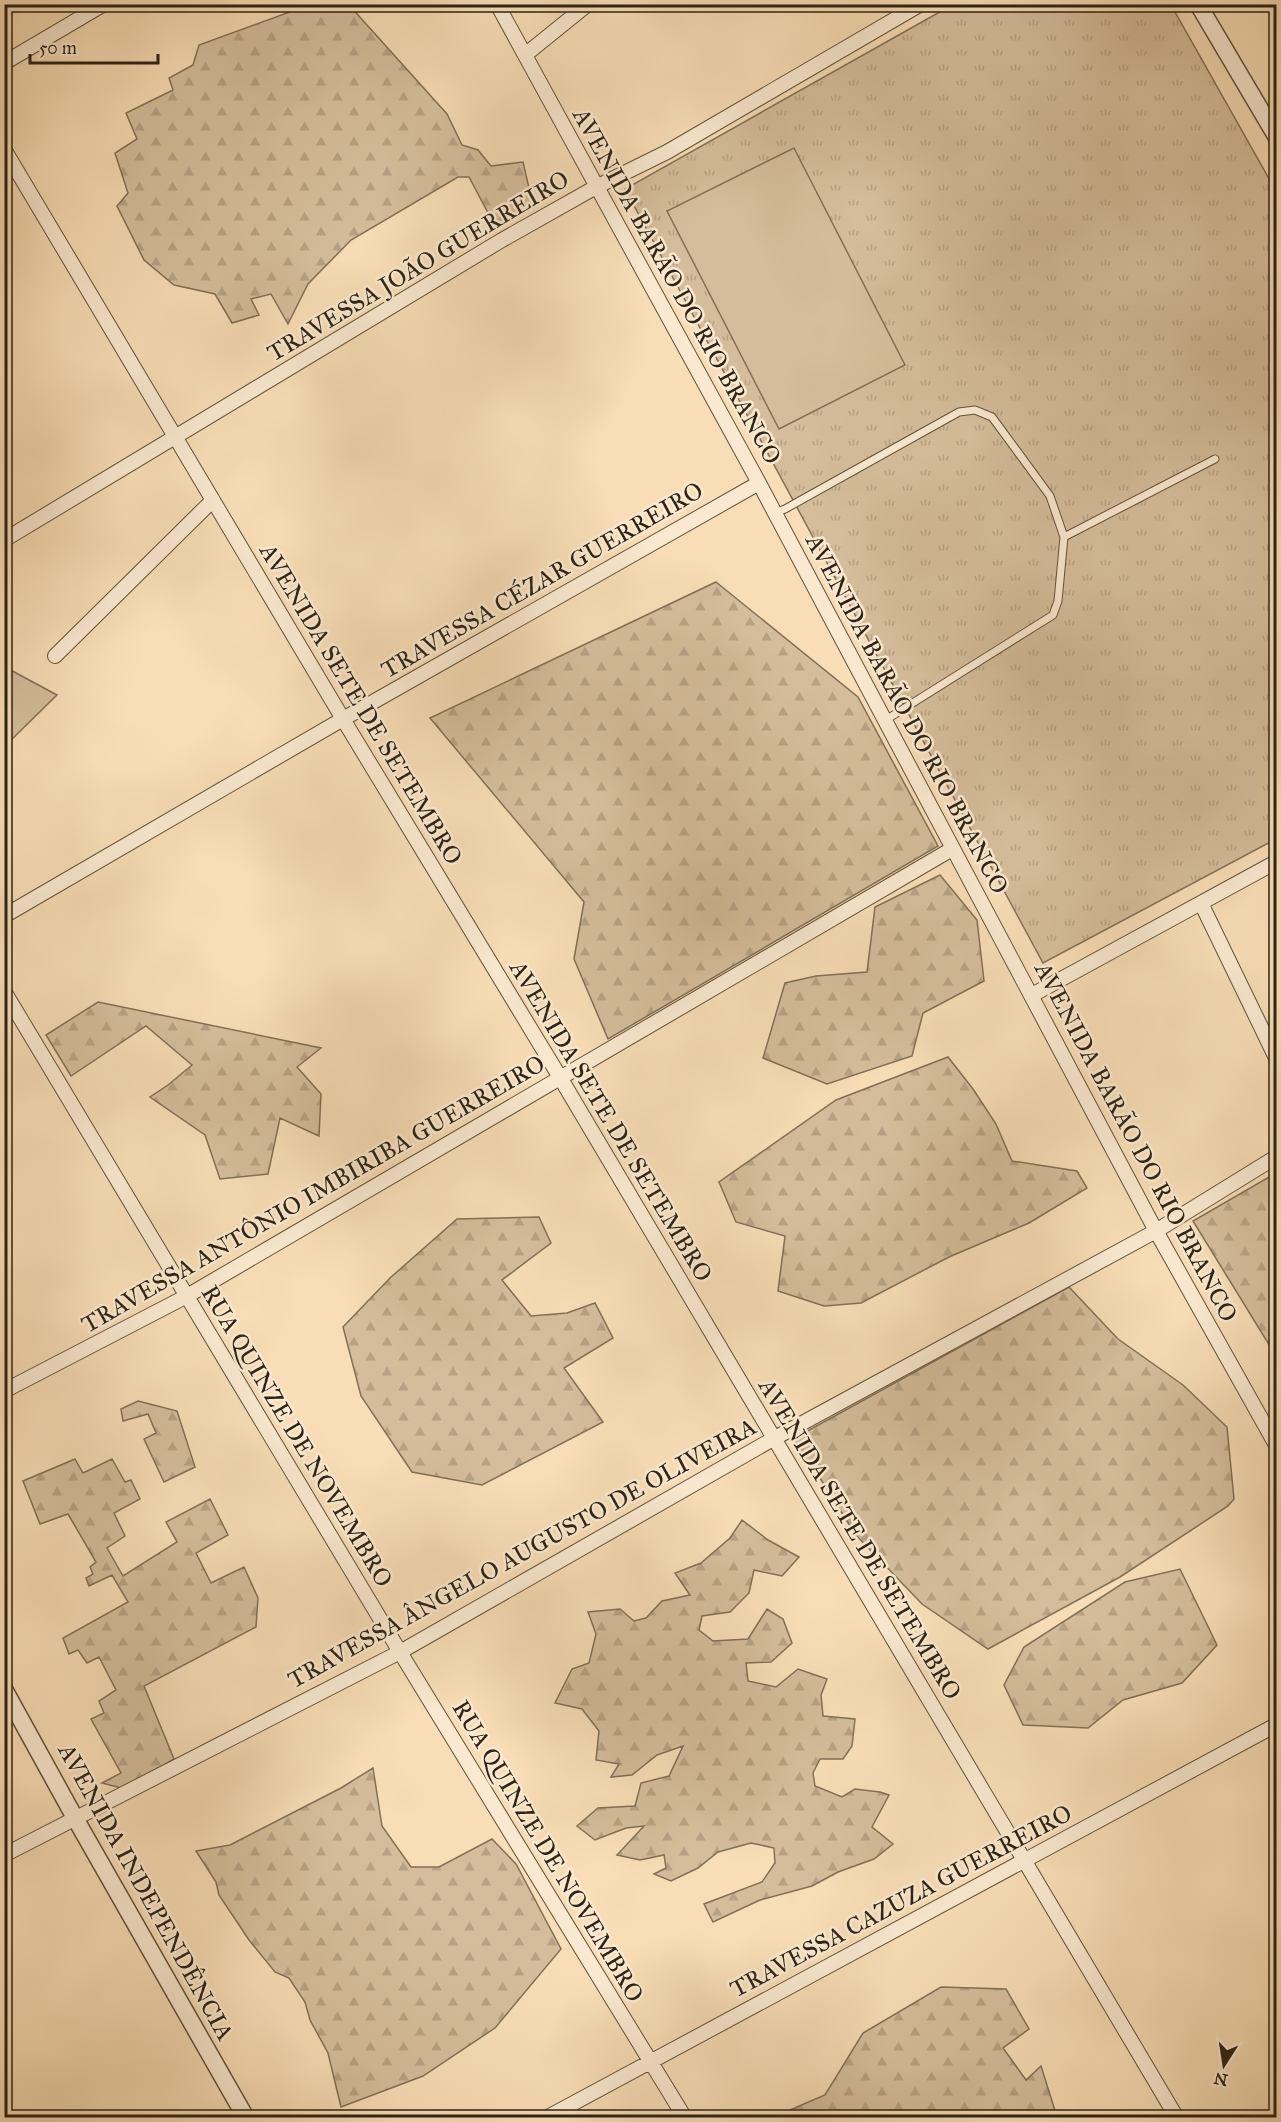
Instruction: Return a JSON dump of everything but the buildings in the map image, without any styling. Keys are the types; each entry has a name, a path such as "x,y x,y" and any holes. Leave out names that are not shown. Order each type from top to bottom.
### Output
{"street":[{"path":"4,63 105,4"},
{"name":"AVENIDA BARÃO DO RIO BRANCO","path":"497,4 759,483 1156,1231 1276,1445"},
{"path":"525,55 588,4"},
{"name":"TRAVESSA JOÃO GUERREIRO","path":"4,540 502,240 597,187 667,152 921,4"},
{"path":"1198,4 1276,136"},
{"name":"AVENIDA SETE DE SETEMBRO","path":"4,149 174,437 561,1079 1177,2118"},
{"name":"TRAVESSA CÉZAR GUERREIRO","path":"4,916 343,719 759,483"},
{"path":"55,656 213,500"},
{"name":"TRAVESSA ANTÔNIO IMBIRIBA GUERREIRO","path":"4,1391 187,1296 952,849"},
{"path":"1032,995 1276,862"},
{"path":"1201,903 1276,1058"},
{"name":"RUA QUINZE DE NOVEMBRO","path":"4,991 400,1652 685,2118"},
{"name":"TRAVESSA ÂNGELO AUGUSTO DE OLIVEIRA","path":"4,1855 400,1652 773,1438 1156,1231 1276,1157"},
{"name":"AVENIDA INDEPENDÊNCIA","path":"4,1689 246,2118"},
{"name":"TRAVESSA CAZUZA GUERREIRO","path":"546,2118 1276,1725"}],"lane":[{"path":"774,513 959,412 975,410 992,417 1050,496 1064,537 1058,601 1053,615 884,721"},
{"path":"1064,537 1215,459"}],"green space":[{"path":"309,5 349,5 447,114 462,145 478,150 491,166 523,162 533,205 495,226 469,177 458,177 351,240 308,284 288,324 271,294 251,299 259,315 232,323 215,294 174,285 144,260 117,206 128,193 115,153 137,139 126,113 173,90 169,78 193,65 199,45"},
{"path":"952,5 1171,5 1276,191 1276,839 1043,963 625,189"},
{"path":"794,148 905,365 779,429 667,211"},
{"path":"716,582 858,697 938,846 608,1039 574,959 584,902 430,718"},
{"path":"5,667 57,695 5,746"},
{"path":"940,875 977,920 984,981 923,1013 912,1056 827,1084 763,1058 785,983 816,976 867,972 875,907"},
{"path":"98,1002 321,1048 297,1067 321,1094 319,1136 280,1118 268,1174 220,1179 205,1135 150,1097 192,1065 146,1026 71,1076 46,1035"},
{"path":"948,1057 996,1124 1012,1161 1077,1171 1087,1188 1029,1223 949,1257 861,1303 824,1306 778,1291 785,1236 736,1222 719,1182 836,1100"},
{"path":"1276,1173 1276,1356 1193,1221"},
{"path":"539,1217 551,1243 502,1280 531,1316 567,1313 595,1303 613,1338 564,1368 603,1422 482,1485 412,1472 361,1396 343,1327 390,1278 457,1219"},
{"path":"1069,1287 1118,1339 1183,1385 1227,1427 1234,1499 1228,1506 1120,1577 988,1649 922,1604 855,1534 820,1478 791,1440"},
{"path":"138,1401 177,1411 195,1467 164,1482 144,1439 156,1433 148,1414 123,1421 121,1409"},
{"path":"75,1459 83,1473 112,1459 125,1482 131,1480 140,1499 114,1513 125,1536 107,1548 123,1576 177,1542 166,1522 210,1499 228,1535 196,1553 211,1583 244,1567 258,1598 256,1627 144,1686 174,1759 125,1789 102,1783 121,1773 91,1719 104,1713 99,1701 116,1690 99,1657 87,1663 78,1650 69,1654 63,1638 128,1602 112,1575 89,1586 86,1578 93,1574 90,1567 96,1562 68,1514 40,1524 23,1481"},
{"path":"742,1520 768,1540 799,1557 782,1576 754,1570 749,1593 730,1612 702,1616 699,1630 713,1641 748,1639 767,1609 783,1619 792,1643 771,1662 746,1663 748,1681 776,1687 798,1669 827,1679 821,1695 823,1716 855,1719 852,1746 843,1759 820,1759 813,1773 815,1786 842,1797 855,1789 889,1795 872,1827 893,1844 874,1859 838,1872 812,1886 760,1900 713,1922 704,1904 762,1882 775,1863 774,1848 751,1843 718,1852 698,1868 671,1881 654,1874 666,1868 664,1855 640,1860 617,1855 644,1826 626,1828 595,1840 577,1826 598,1808 635,1806 641,1783 669,1776 683,1746 657,1755 632,1775 611,1777 619,1764 596,1760 599,1731 582,1709 555,1703 572,1669 589,1663 596,1634 588,1612 620,1609 634,1621 646,1618 662,1601 690,1595 675,1573 701,1563 730,1538"},
{"path":"1180,1569 1217,1645 1182,1683 1123,1700 1088,1728 1023,1725 1004,1685 1024,1647 1125,1582"},
{"path":"373,1768 382,1826 411,1867 439,1867 492,1839 516,1864 561,1949 495,2028 423,2076 341,2107 328,2053 310,2020 305,2002 289,1978 275,1972 249,1940 219,1895 216,1882 196,1851 230,1845 341,1788"},
{"path":"941,1987 1006,1989 1029,2029 1003,2048 1026,2080 1041,2066 1057,2117 785,2117 783,2113 825,2095 863,2033"}]}
